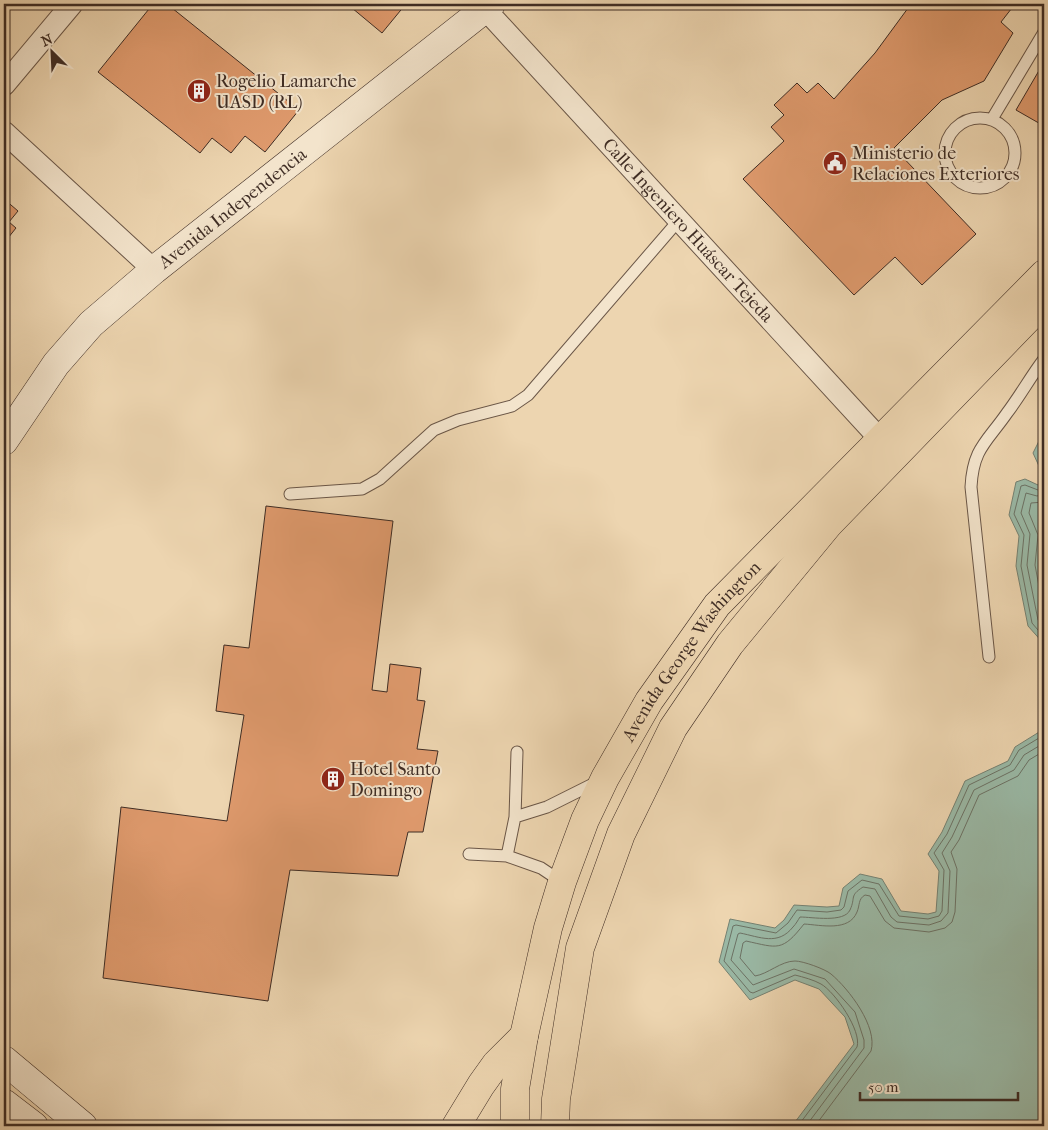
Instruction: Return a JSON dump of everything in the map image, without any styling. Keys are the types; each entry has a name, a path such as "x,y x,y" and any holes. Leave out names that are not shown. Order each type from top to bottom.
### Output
{"highway":[{"name":"Avenida George Washington","path":"555,1126 556,1099 580,948 622,834 673,728 736,636 828,525 888,448 1044,274"},
{"name":"Avenida George Washington","path":"515,1126 515,1089 524,1036 548,928 562,882 585,820 605,778 648,701 717,605 1044,302"},
{"path":"456,1126 496,1064 524,1036"}],"main road":[{"name":"Avenida Independencia","path":"4,441 56,364 91,324 154,270 485,5"},
{"path":"4,1060 83,1126"},
{"path":"4,1103 34,1126"}],"street":[{"path":"4,85 72,4"},
{"name":"Calle Ingeniero Huáscar Tejeda","path":"485,5 888,448"},
{"path":"4,132 154,270"}],"lane":[{"path":"992,119 1044,32"},
{"path":"974,118 992,119 1008,130 1015,147 1014,165 1003,180 986,188 967,187 952,176 945,159 946,140 957,126 965,122 974,118"},
{"path":"290,494 362,489 380,479 434,430 458,420 512,406 528,395 679,220"},
{"path":"989,657 971,487 972,474 975,459 982,444 1007,414 1044,359"},
{"path":"507,856 516,817 518,752"},
{"path":"516,817 547,807 605,778"},
{"path":"468,854 507,856 541,868 562,882"}],"water":[{"path":"1039,441 1044,441 1044,477 1033,453"},
{"path":"1044,477 1044,644 1028,626 1016,566 1019,536 1009,515 1016,482 1025,479 1038,485"},
{"path":"1044,729 1044,1126 792,1126 854,1044 845,1017 819,989 795,980 750,1000 719,962 730,919 775,928 784,920 794,905 839,906 843,888 860,874 882,879 901,911 928,914 936,912 939,871 928,854 942,832 965,781 1008,761 1015,747"}],"building":[{"name":"Rogelio Lamarche UASD (RL)","path":"153,4 167,4 299,110 265,152 245,136 231,153 212,138 200,153 98,72"},
{"path":"355,4 405,5 382,33 352,8"},
{"name":"Ministerio de Relaciones Exteriores","path":"911,4 1015,4 1001,22 1013,33 984,81 942,100 894,148 976,234 922,285 895,257 854,295 743,179 784,141 771,127 784,115 774,105 797,83 807,93 818,83 834,99 875,53"},
{"path":"1044,62 1044,126 1016,110"},
{"path":"4,199 18,211 9,222 16,228 4,243"},
{"name":"Hotel Santo Domingo","path":"266,506 393,521 372,690 387,692 390,664 421,668 417,700 425,701 417,749 438,751 423,832 408,832 398,876 290,870 268,1001 103,978 121,807 227,821 244,715 216,711 224,645 249,648"}],"place":[{"name":"Rogelio Lamarche UASD (RL)","path":"199,91"},
{"name":"Ministerio de Relaciones Exteriores","path":"835,163"},
{"name":"Hotel Santo Domingo","path":"333,779"}]}
